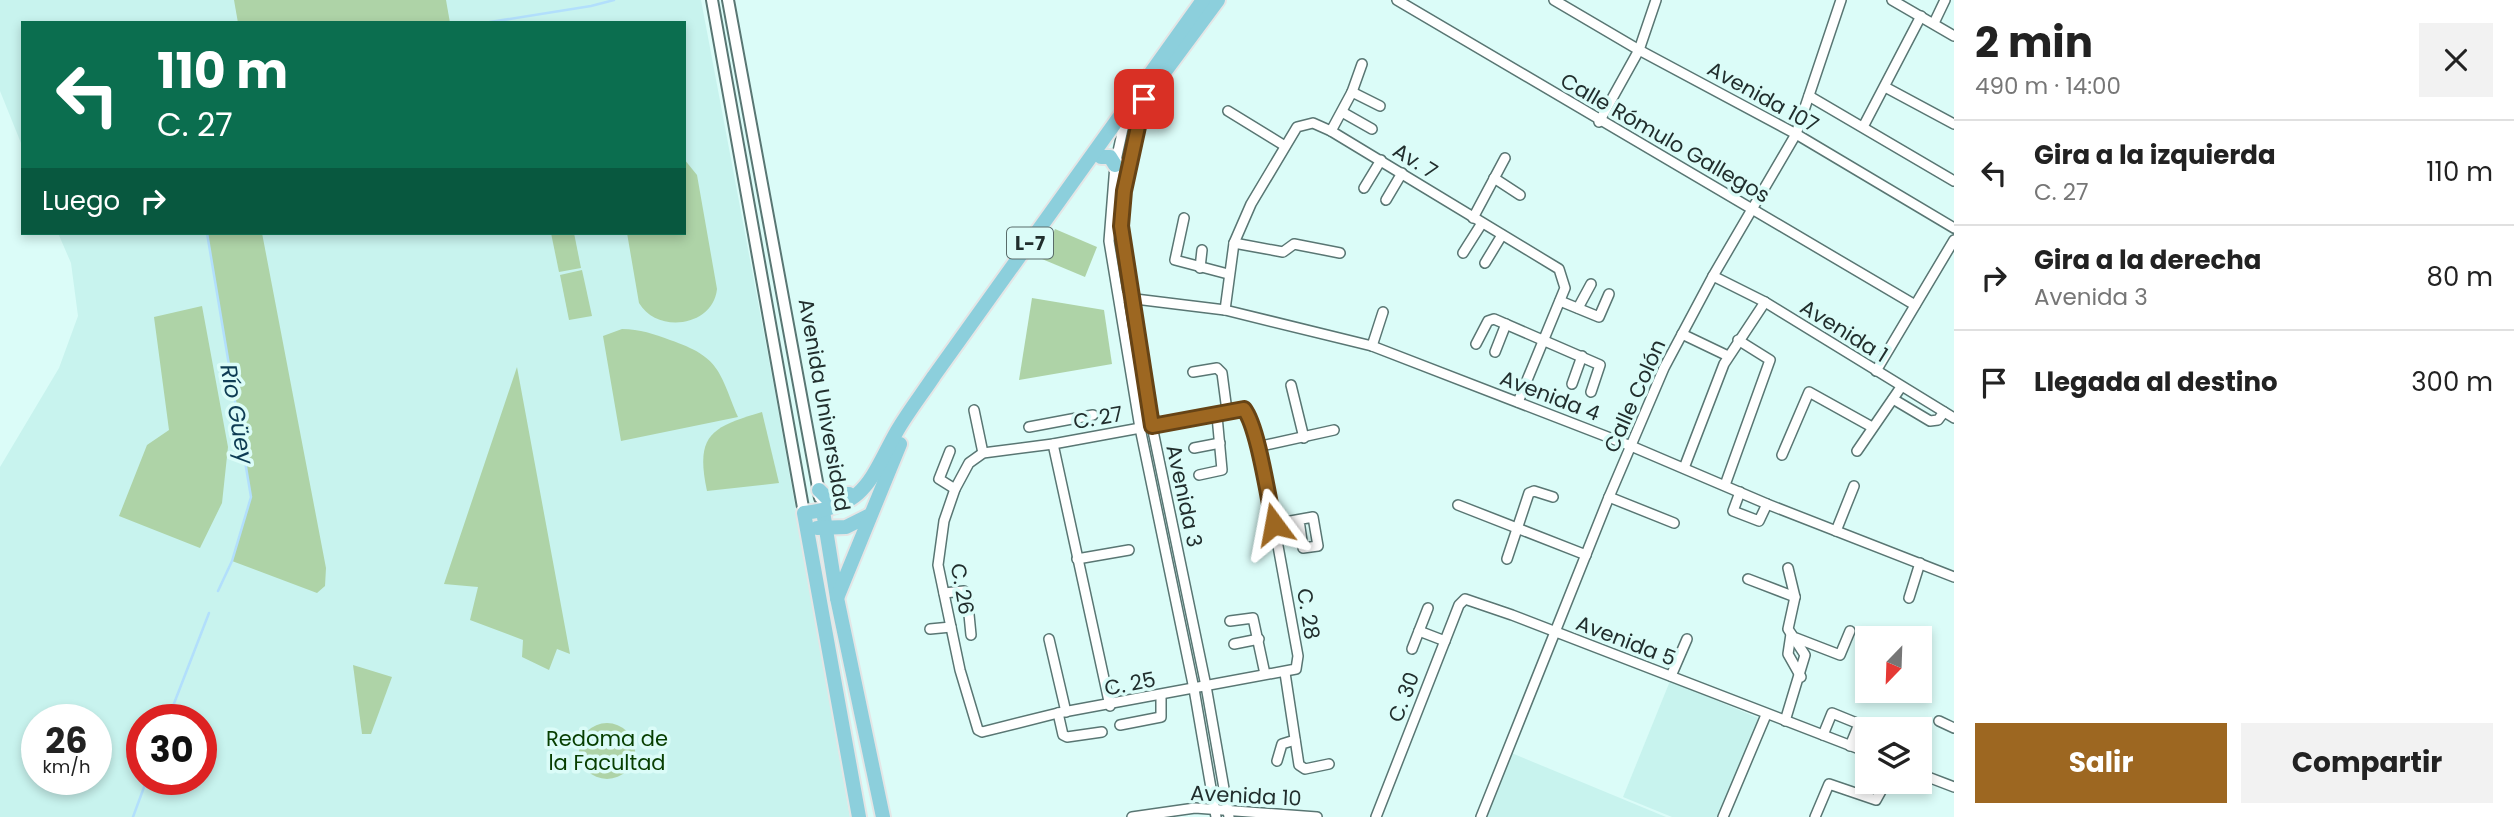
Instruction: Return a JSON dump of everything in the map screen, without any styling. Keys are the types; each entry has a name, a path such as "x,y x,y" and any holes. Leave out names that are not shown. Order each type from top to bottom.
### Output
{"main road":[{"name":"L-7","path":"868,516 902,441 1121,130 1203,0"},
{"name":"L-7","path":"804,513 823,511 845,503 875,476 897,430 934,376 1137,101 1218,0"},
{"path":"1101,157 1110,157 1115,165"},
{"path":"819,490 827,498 836,498 863,489"},
{"name":"Avenida Universidad","path":"823,511 837,598 883,817"},
{"name":"Avenida Universidad","path":"804,513 859,817"},
{"path":"806,528 846,527 868,516"},
{"path":"837,598 868,516"}],"street":[{"name":"Avenida Universidad","path":"712,0 804,513"},
{"name":"Avenida Universidad","path":"728,0 823,511"},
{"name":"Calle Rómulo Gallegos","path":"1397,0 1599,122 1752,208 1915,306"},
{"name":"Avenida 107","path":"1554,0 1639,50 1796,134 1954,228"},
{"path":"1599,122 1639,50 1656,0"},
{"name":"Calle Colón","path":"1481,817 1609,496 1682,334 1796,134 1841,0"},
{"path":"1892,0 1954,36"},
{"path":"1934,23 1945,0"},
{"path":"1863,127 1921,16"},
{"path":"721,43 736,41"},
{"path":"1331,131 1352,92 1362,64"},
{"path":"1885,87 1954,124"},
{"path":"1352,92 1380,106"},
{"path":"1809,96 1954,181"},
{"name":"Avenida 3","path":"1137,101 1121,226 1152,426 1206,686 1228,813"},
{"path":"1228,111 1285,146"},
{"path":"1342,111 1372,129"},
{"name":"Av. 7","path":"1225,310 1234,243 1251,204 1285,146 1297,127 1304,123 1331,131 1559,269 1565,288 1518,402"},
{"name":"Avenida 3","path":"1121,130 1115,165 1109,241 1140,428 1194,689 1215,813"},
{"path":"1463,253 1494,178 1506,159"},
{"path":"1364,188 1381,160"},
{"path":"1387,200 1402,173"},
{"path":"1494,178 1520,195"},
{"path":"1184,218 1175,260 1228,274"},
{"path":"1485,263 1502,235"},
{"path":"1876,371 1954,240"},
{"path":"1234,243 1283,252 1294,244 1340,253"},
{"path":"1200,268 1202,250"},
{"name":"Avenida 1","path":"1713,276 1765,302 1954,418"},
{"path":"1578,308 1591,284"},
{"path":"1560,301 1599,317 1609,294"},
{"name":"Avenida 4","path":"1119,296 1225,310 1372,346 1631,446 1767,504 1954,577"},
{"path":"1684,468 1728,356 1765,302"},
{"path":"1372,346 1383,312"},
{"path":"1476,344 1491,319 1506,324 1600,365 1591,392"},
{"path":"1495,352 1506,324"},
{"path":"1682,334 1728,356"},
{"path":"1726,485 1770,360 1738,340"},
{"path":"1572,384 1582,356"},
{"path":"1193,372 1217,368 1222,373 1231,410"},
{"path":"1291,385 1304,438"},
{"path":"1857,451 1901,387"},
{"path":"1782,455 1809,393 1872,427"},
{"path":"1893,399 1930,421 1938,420 1944,412"},
{"name":"C. 28","path":"1231,410 1244,409 1248,414 1257,447 1298,656 1296,669"},
{"path":"974,410 983,453"},
{"name":"C. 27","path":"969,463 983,453 1053,444 1217,415 1231,410"},
{"path":"1029,427 1093,415"},
{"path":"1199,475 1222,470 1217,415"},
{"path":"1061,422 1064,442"},
{"path":"1257,447 1334,430"},
{"path":"1194,448 1220,443"},
{"path":"1053,444 1110,706"},
{"path":"950,451 939,479 954,489"},
{"name":"C. 26","path":"969,463 954,489 939,540 938,565 974,725"},
{"path":"1836,531 1854,486"},
{"path":"1507,559 1529,493 1534,491 1553,497"},
{"path":"1740,492 1732,511 1759,521 1767,504"},
{"path":"1609,496 1674,523"},
{"path":"1458,505 1586,555"},
{"path":"1274,524 1299,520"},
{"path":"1077,559 1129,550"},
{"path":"1909,598 1920,564"},
{"path":"1785,721 1801,677 1805,655 1787,624 1795,597 1788,568"},
{"path":"1748,579 1795,597"},
{"path":"944,593 964,591 967,594 971,635"},
{"name":"C. 30","path":"1376,817 1459,605 1465,600 1473,600"},
{"name":"Avenida 5","path":"1473,600 1855,748"},
{"path":"1412,649 1428,608"},
{"path":"1230,621 1253,618 1265,674"},
{"path":"930,629 951,627"},
{"path":"1419,631 1444,642"},
{"path":"1794,636 1840,655 1850,631"},
{"path":"1794,636 1788,654 1801,677"},
{"path":"1049,639 1062,713 1063,735 1068,737 1102,732"},
{"path":"1234,645 1259,639"},
{"path":"1671,676 1688,639"},
{"name":"C. 25","path":"974,725 982,732 1062,713 1296,669"},
{"path":"1285,673 1301,768 1329,764"},
{"path":"1120,725 1161,717 1161,696"},
{"path":"1823,735 1832,713 1859,724 1850,746"},
{"path":"1723,817 1766,715"},
{"path":"1939,722 1954,728"},
{"path":"1278,761 1282,744 1295,740"},
{"path":"1932,779 1954,788"},
{"path":"1815,817 1827,785 1855,794"},
{"path":"1856,794 1876,800 1879,794"},
{"name":"Avenida 10","path":"1132,817 1195,808 1215,813 1317,817"}],"shaded area":[{"path":"0,0 701,0 775,392 850,817 0,817 0,467 59,368 78,316 71,263 59,235 686,235 686,21 21,21 21,143 0,91"},
{"path":"1670,681 1763,720 1720,817 1672,817 1623,797"},
{"path":"1509,752 1666,817 1484,817"}],"green space":[{"path":"234,0 446,0 450,21 238,21"},
{"path":"686,161 697,175 717,289 713,302 706,312 683,322 658,319 647,313 639,303 627,235 686,235"},
{"path":"1055,229 1097,247 1085,277 1042,259"},
{"path":"207,235 262,235 326,568 325,586 317,593 232,561 251,496"},
{"path":"551,235 574,235 581,268 559,272"},
{"path":"582,270 592,316 569,320 560,275"},
{"path":"1032,298 1104,310 1112,364 1019,380"},
{"path":"202,306 228,447 222,503 200,548 119,516 147,445 169,430 154,317"},
{"path":"622,329 664,338 699,353 716,368 738,417 621,441 603,336"},
{"path":"517,367 570,654 557,649 549,670 522,657 523,640 470,620 478,587 444,584"},
{"path":"762,412 779,483 707,491 703,457 711,436 730,423"},
{"path":"353,665 392,677 371,734 362,734"},
{"name":"Redoma de la Facultad","path":"607,723 618,725 627,731 633,740 633,762 627,771 618,777 607,779 596,777 587,771 581,762 579,751 581,740 587,731 596,725"}],"waterway":[{"name":"Río Güey","path":"497,21 614,0"},
{"name":"Río Güey","path":"207,235 251,497 232,561 218,591"},
{"path":"174,704 209,613"},
{"path":"133,817 141,795"}],"route":[{"path":"1144,99 1124,191 1121,226 1152,426 1244,409 1248,414 1257,447 1274,524"}]}
